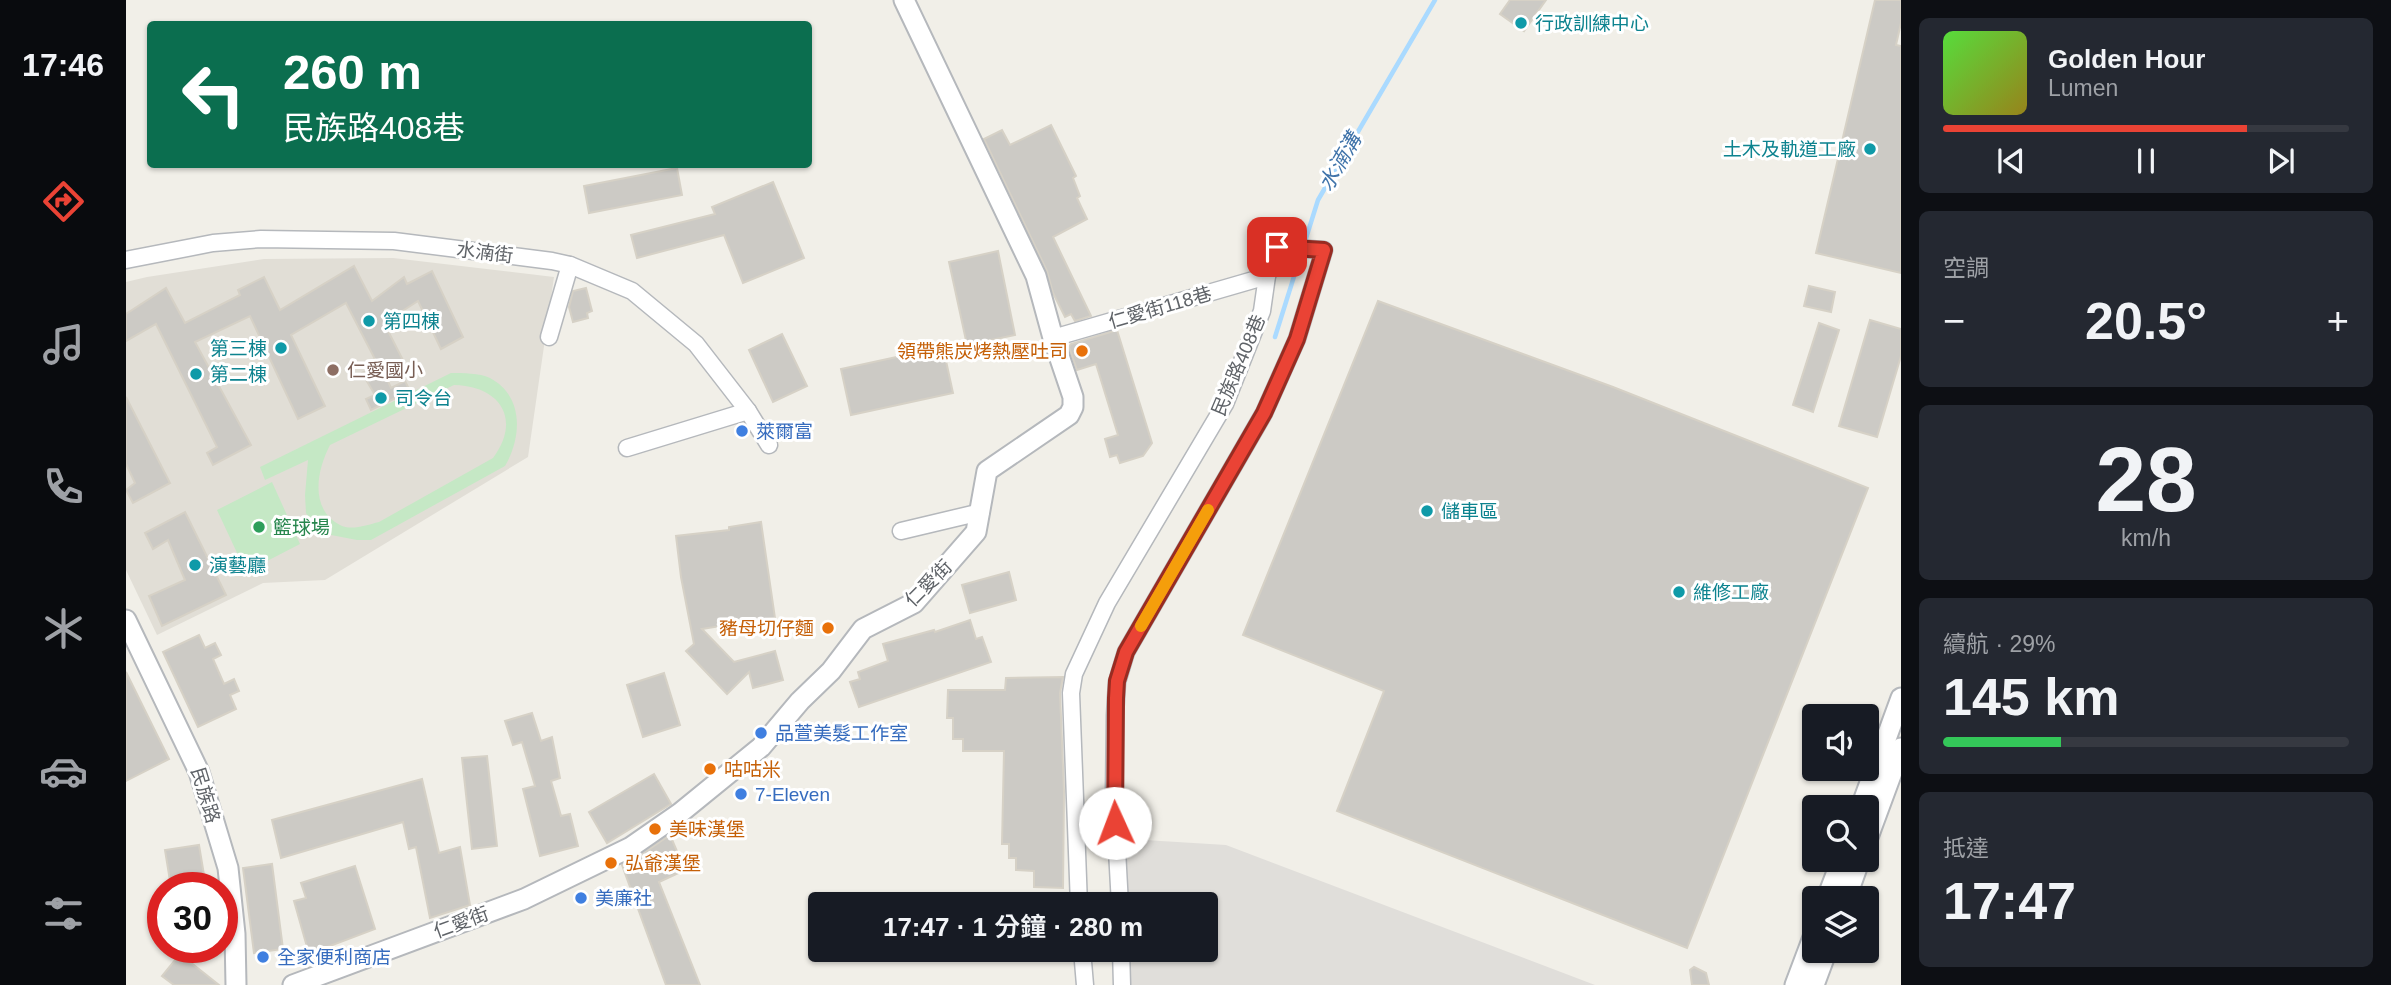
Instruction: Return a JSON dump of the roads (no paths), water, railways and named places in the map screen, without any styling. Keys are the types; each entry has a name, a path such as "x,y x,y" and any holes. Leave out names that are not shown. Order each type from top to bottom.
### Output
{"street":[{"name":"仁愛街","path":"293,985 523,899 631,847 680,813 761,747 800,701 831,671 863,629 914,603 976,532 987,471 1069,415 1073,407 1073,397 1036,276 904,0"},
{"name":"水湳街","path":"126,260 213,243 261,239 394,241 570,265 632,291 696,344 748,411 769,445"},
{"name":"民族路408巷","path":"1079,892 1071,694 1074,674 1107,603 1224,404 1262,311 1267,276 1277,247 1324,250 1297,339 1264,413 1126,652 1117,681 1115,715 1114,795 1119,892"},
{"path":"549,337 570,265"},
{"name":"仁愛街118巷","path":"1053,338 1267,276"},
{"path":"626,449 748,411"},
{"path":"901,531 981,512"},
{"name":"民族路","path":"128,629 200,772 228,868 236,943 236,985"},
{"path":"1865,795 1901,698"},
{"path":"1879,808 1901,748"},
{"path":"1083,962 1084,985"},
{"path":"1121,962 1122,985"},
{"path":"1795,985 1803,963"},
{"path":"1814,985 1822,963"}],"waterway":[{"name":"水湳溝","path":"1275,337 1318,200 1435,0"}],"place":[{"name":"行政訓練中心","path":"1521,23"},
{"name":"土木及軌道工廠","path":"1870,149"},
{"name":"第四棟","path":"369,321"},
{"name":"第三棟","path":"281,348"},
{"name":"領帶熊炭烤熱壓吐司","path":"1082,351"},
{"name":"仁愛國小","path":"333,370"},
{"name":"第二棟","path":"196,374"},
{"name":"司令台","path":"381,398"},
{"name":"萊爾富","path":"742,431"},
{"name":"儲車區","path":"1427,511"},
{"name":"籃球場","path":"259,527"},
{"name":"演藝廳","path":"195,565"},
{"name":"維修工廠","path":"1679,592"},
{"name":"豬母切仔麵","path":"828,628"},
{"name":"品萱美髮工作室","path":"761,733"},
{"name":"咕咕米","path":"710,769"},
{"name":"7-Eleven","path":"741,794"},
{"name":"美味漢堡","path":"655,829"},
{"name":"弘爺漢堡","path":"611,863"},
{"name":"美廉社","path":"581,898"},
{"name":"全家便利商店","path":"263,957"}]}
